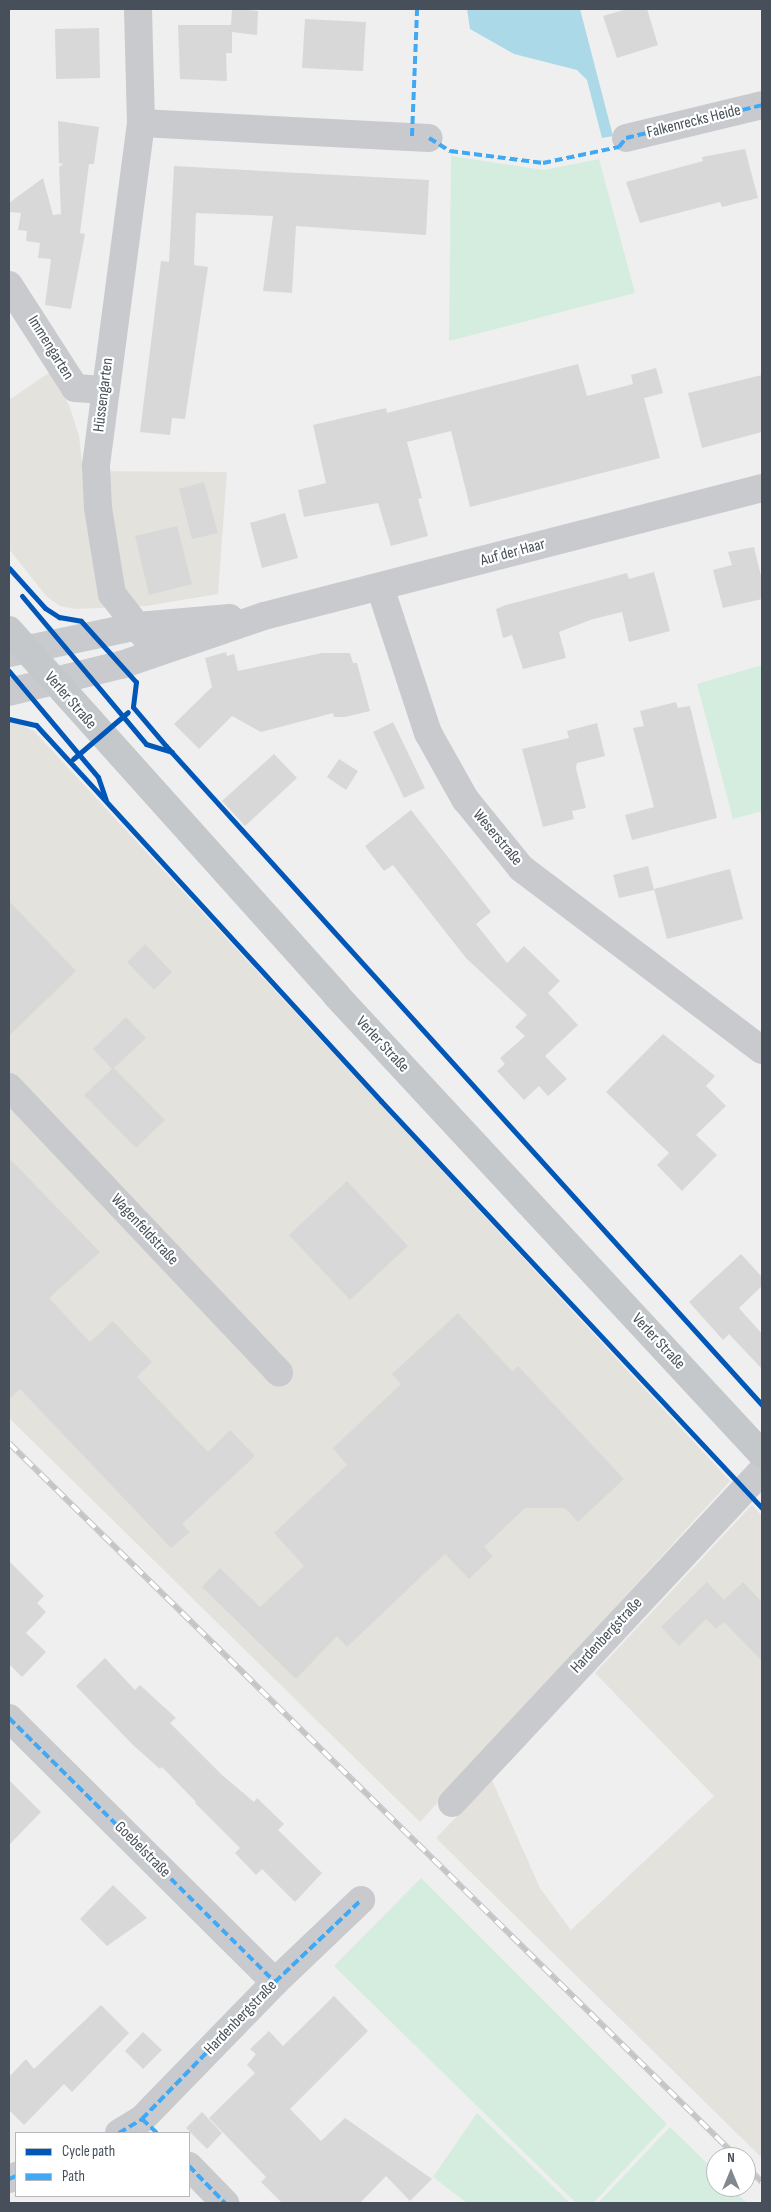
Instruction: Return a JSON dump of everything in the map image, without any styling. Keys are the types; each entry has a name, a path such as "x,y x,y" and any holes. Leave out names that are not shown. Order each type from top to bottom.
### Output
{"main road":[{"name":"Verler Straße","path":"14,644 53,682 342,1002 762,1454"}],"street":[{"name":"Hüssengarten","path":"138,9 141,123 104,390 96,466 98,508 112,594 157,652"},
{"name":"Falkenrecks Heide","path":"626,138 762,105"},
{"path":"141,123 429,138"},
{"name":"Immengarten","path":"9,285 76,388 104,390"},
{"name":"Auf der Haar","path":"9,692 53,682 157,652 264,616 762,488"},
{"name":"Weserstraße","path":"380,587 428,733 465,799 521,868 762,1050"},
{"name":"Auf der Haar","path":"14,644 138,626 264,616"},
{"name":"Wagenfeldstraße","path":"9,1087 279,1373"},
{"name":"Hardenbergstraße","path":"452,1803 762,1470"},
{"name":"Goebelstraße","path":"9,1718 275,1982"},
{"name":"Hardenbergstraße","path":"123,2132 149,2126 275,1982 361,1900"},
{"path":"190,2167 225,2203"}],"shaded area":[{"path":"50,372 69,405 79,436 83,471 227,472 218,594 146,606 76,609 60,606 47,597 9,549 9,400"},
{"path":"9,722 17,723 34,731 730,1481 420,1822 9,1418"},
{"path":"752,1505 762,1516 762,2158 756,2152 756,2147 751,2147 436,1838 492,1780 540,1888 571,1930 714,1796 595,1673"}],"green space":[{"path":"451,156 544,170 599,159 635,293 449,341"},
{"path":"762,665 762,811 733,819 697,684"},
{"path":"421,1878 667,2124 593,2203 576,2203 334,1966"},
{"path":"477,2113 570,2203 467,2203 433,2177"},
{"path":"670,2127 706,2162 706,2197 741,2197 747,2203 598,2203"}],"water":[{"path":"467,9 580,9 613,136 602,138 587,80 577,70 514,54 470,29"}],"building":[{"path":"232,9 258,11 257,35 232,32 232,53 226,53 227,81 180,79 178,25 231,25"},
{"path":"627,9 647,9 658,45 617,58 603,16"},
{"path":"305,19 366,22 363,71 302,68"},
{"path":"99,28 100,78 56,79 55,29"},
{"path":"58,121 99,127 94,164 89,164 80,233 85,234 71,309 45,305 51,259 38,258 40,243 26,241 27,231 18,230 21,213 9,212 9,203 43,178 53,215 61,214 59,167 63,164 59,163"},
{"path":"745,149 758,198 722,207 720,202 640,223 626,182 703,161 702,157"},
{"path":"174,166 429,180 426,235 296,226 292,293 263,291 273,216 196,213 194,265 208,267 185,419 172,418 170,435 140,432 161,261 169,262"},
{"path":"578,364 587,396 633,384 631,375 656,368 663,393 644,398 660,458 470,507 451,431 407,442 422,498 418,499 428,536 391,546 378,503 304,517 298,490 326,483 313,425 386,408 387,413"},
{"path":"762,375 762,432 702,448 688,393"},
{"path":"204,482 218,533 192,539 179,489"},
{"path":"285,513 298,558 262,568 250,523"},
{"path":"177,526 192,584 149,595 135,536"},
{"path":"754,547 762,580 762,599 723,608 713,570 732,565 728,552"},
{"path":"654,572 670,631 629,642 622,612 593,619 559,632 566,658 523,669 512,635 503,638 496,609 627,573 629,579"},
{"path":"226,652 227,656 234,654 238,671 322,653 350,653 353,663 357,663 370,711 345,717 334,717 333,713 261,732 232,716 199,749 174,724 212,687 205,658"},
{"path":"676,702 678,708 690,706 717,818 632,840 625,815 654,807 633,728 644,726 640,711"},
{"path":"393,722 425,788 404,798 373,732"},
{"path":"597,723 605,756 577,763 576,768 586,808 572,811 574,819 543,827 522,749 569,738 567,731"},
{"path":"274,754 297,778 245,826 222,801"},
{"path":"339,759 358,771 346,790 327,777"},
{"path":"411,810 491,912 476,924 507,963 524,946 560,981 548,993 578,1025 545,1056 567,1079 548,1096 539,1086 524,1100 497,1071 505,1064 500,1058 525,1036 515,1027 527,1015 466,958 393,865 384,871 365,846"},
{"path":"648,866 654,890 619,898 613,875"},
{"path":"730,869 743,919 667,939 654,889"},
{"path":"9,901 76,971 9,1036"},
{"path":"145,944 172,972 154,990 127,962"},
{"path":"126,1017 146,1038 114,1068 165,1120 136,1148 84,1095 112,1069 93,1049"},
{"path":"663,1034 715,1076 706,1086 726,1106 696,1135 717,1155 682,1191 657,1165 669,1153 606,1092"},
{"path":"9,1158 100,1252 49,1298 90,1342 113,1321 152,1362 137,1377 208,1452 230,1430 255,1456 182,1524 190,1532 171,1548 20,1389 9,1399"},
{"path":"347,1181 408,1246 350,1300 289,1235"},
{"path":"741,1254 762,1277 762,1286 739,1308 762,1334 762,1369 729,1334 723,1340 689,1302"},
{"path":"458,1313 512,1371 518,1366 624,1479 578,1522 565,1508 525,1508 484,1547 493,1556 469,1579 445,1554 347,1647 337,1636 296,1679 202,1587 220,1568 260,1607 304,1566 274,1533 347,1465 333,1448 401,1384 392,1374"},
{"path":"9,1561 44,1596 37,1603 46,1612 26,1633 46,1652 22,1677 9,1664"},
{"path":"707,1582 724,1600 743,1582 762,1602 762,1661 724,1622 716,1629 706,1619 679,1646 661,1627"},
{"path":"105,1658 135,1690 140,1685 176,1718 170,1723 222,1775 254,1802 257,1798 284,1824 278,1830 322,1873 295,1902 262,1869 256,1875 235,1853 240,1848 162,1767 160,1769 133,1745 76,1686"},
{"path":"9,1780 41,1812 9,1845"},
{"path":"113,1885 147,1918 107,1946 80,1919"},
{"path":"334,1996 368,2031 290,2109 321,2141 345,2118 432,2179 410,2201 386,2176 360,2203 282,2203 261,2182 266,2177 209,2118 255,2073 247,2065 256,2054 250,2049 269,2031 283,2046"},
{"path":"101,2005 129,2033 72,2092 64,2084 24,2125 9,2110 9,2077 26,2059 34,2069"},
{"path":"143,2032 162,2050 143,2069 125,2051"},
{"path":"202,2112 222,2133 207,2149 186,2128"}],"railway":[{"path":"9,1443 727,2147"},
{"path":"756,2176 762,2182"}],"marked path":[{"path":"412,136 417,9"},
{"path":"429,138 450,151 543,163 619,147 626,138 762,105"},
{"path":"9,1718 275,1982"},
{"path":"121,2132 142,2119 275,1982 361,1900"},
{"path":"142,2119 156,2132"},
{"path":"190,2167 225,2203"},
{"path":"9,2179 15,2176"}],"cycle path":[{"path":"9,568 45,608 59,617 81,621 136,682 133,707 166,746 762,1405"},
{"path":"22,596 146,744 172,752"},
{"path":"9,671 98,777 106,800"},
{"path":"73,759 128,712"},
{"path":"9,719 36,725 381,1101 762,1508"}]}
